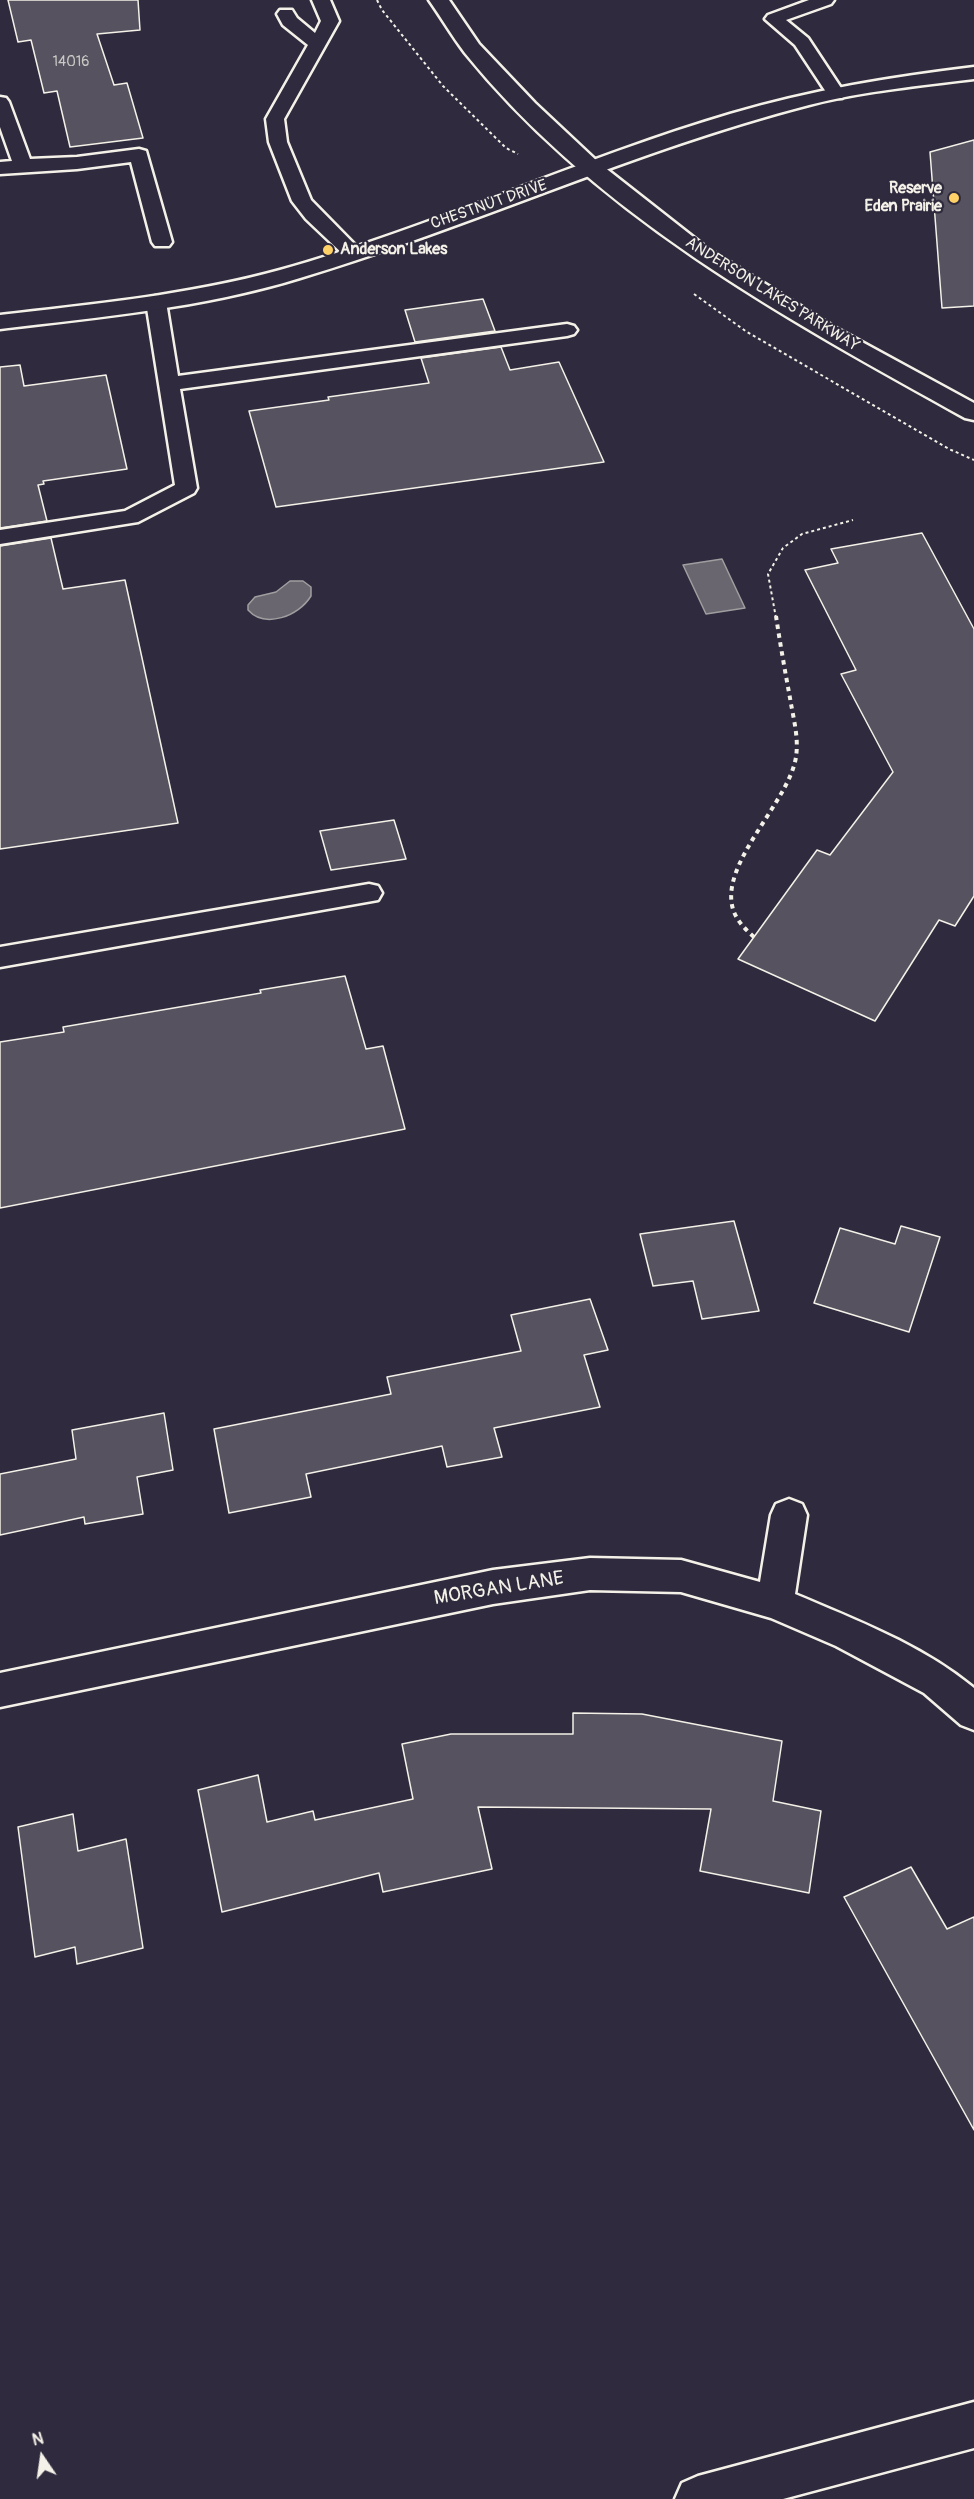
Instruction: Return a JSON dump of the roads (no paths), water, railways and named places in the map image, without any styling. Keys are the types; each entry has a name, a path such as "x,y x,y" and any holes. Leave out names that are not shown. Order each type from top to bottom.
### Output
{"street":[{"name":"ANDERSON LAKES PARKWAY","path":"439,0 472,48 527,108 591,168 698,252 830,334 974,413"},
{"name":"CHESTNUT DRIVE","path":"0,322 156,302 247,285 290,274 716,124 806,99 903,81 974,74"},
{"path":"775,1603 789,1515"},
{"name":"MORGAN LANE","path":"0,1690 493,1587 590,1574 681,1576 775,1603 849,1634 937,1681 974,1712"},
{"path":"698,2499 974,2425"}],"lane":[{"path":"321,0 330,21 275,119 278,142 302,201 313,215 352,252"},
{"path":"825,0 774,20 802,42 836,94"},
{"path":"286,14 289,21 317,42"},
{"path":"0,102 23,165"},
{"path":"0,168 77,163 139,155 162,242"},
{"path":"0,537 130,517 186,488 156,302"},
{"path":"169,384 567,330"},
{"path":"0,957 369,893"}],"place":[{"name":"Reserve Eden Prairie","path":"954,198"},
{"name":"Anderson Lakes","path":"328,250"}]}
